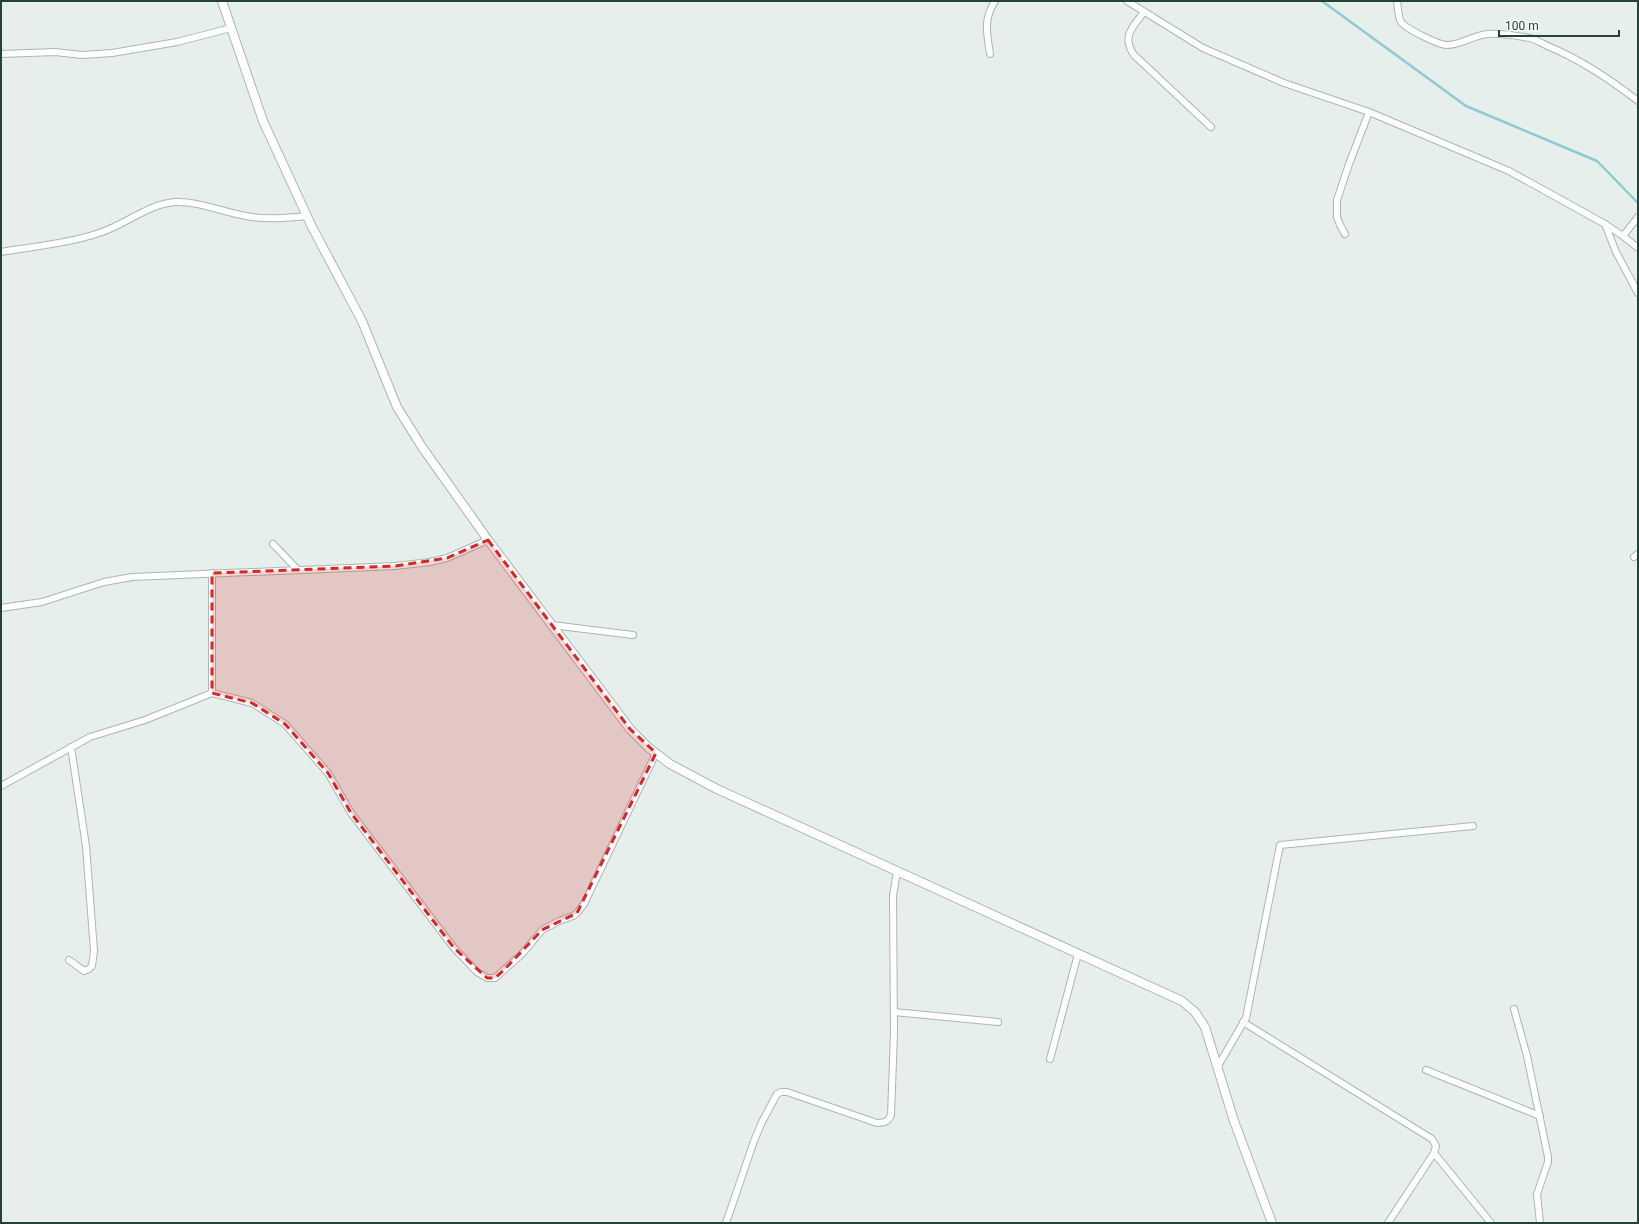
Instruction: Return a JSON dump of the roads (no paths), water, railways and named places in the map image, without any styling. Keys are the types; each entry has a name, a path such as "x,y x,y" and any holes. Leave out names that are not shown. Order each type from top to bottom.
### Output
{"street":[{"path":"222,1 263,121 307,216 362,321 397,407 422,447 488,540 630,729 670,764 717,789 1182,1001 1195,1012 1205,1026 1234,1122 1272,1223"},
{"path":"990,54 986,23 988,13 995,1"},
{"path":"1127,1 1204,48 1284,83 1369,112 1508,171 1605,224 1638,248"},
{"path":"1397,1 1401,21 1406,26 1436,42 1447,45 1488,34 1531,39 1568,55 1638,100"},
{"path":"1144,12 1128,35 1128,47 1134,55 1211,127"},
{"path":"1,54 55,52 82,55 112,53 177,42 231,28"},
{"path":"1345,234 1337,217 1337,200 1369,112"},
{"path":"1,252 99,234 117,227 152,208 175,202 188,203 258,218 307,216"},
{"path":"1623,236 1638,217"},
{"path":"1605,224 1616,252 1638,293"},
{"path":"1,608 42,602 118,579 297,569 395,566 430,562 463,552 488,540"},
{"path":"273,544 297,569"},
{"path":"212,573 212,693"},
{"path":"552,625 632,635"},
{"path":"1,786 90,737 145,720 212,693 252,703 285,724 328,773 351,813 454,948 477,972 487,978 495,978 514,961 542,930 559,921 573,916 584,904 656,752"},
{"path":"69,960 84,971 92,966 94,951 86,846 71,747"},
{"path":"1218,1066 1246,1018 1280,845 1473,826"},
{"path":"726,1223 754,1142 765,1116 777,1094 787,1092 877,1123 883,1123 888,1120 891,1115 894,1012 893,896 898,872"},
{"path":"1050,1059 1078,954"},
{"path":"1514,1009 1527,1056 1548,1162 1538,1194 1540,1223"},
{"path":"894,1012 998,1022"},
{"path":"1243,1022 1432,1139 1436,1146 1434,1153 1388,1223"},
{"path":"1426,1070 1540,1116"},
{"path":"1434,1153 1491,1223"}],"waterway":[{"path":"1322,1 1466,106 1597,161 1638,203"}]}
